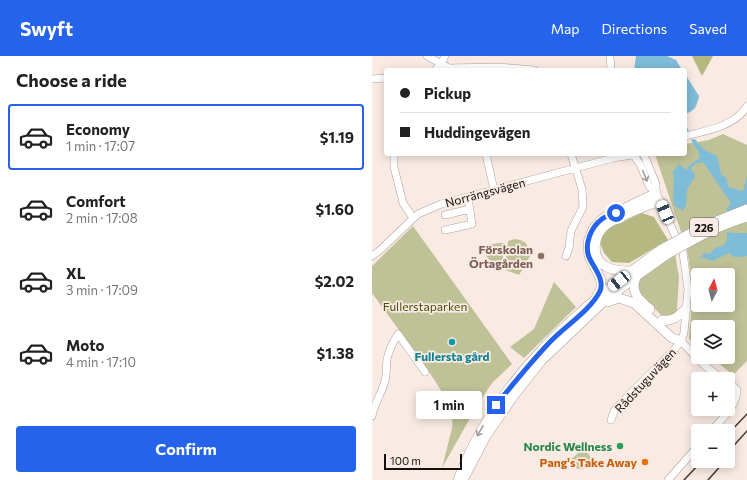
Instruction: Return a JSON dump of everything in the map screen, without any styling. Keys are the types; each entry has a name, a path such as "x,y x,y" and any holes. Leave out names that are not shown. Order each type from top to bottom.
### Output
{"main road":[{"path":"658,197 605,226 599,232 594,243 596,254 600,262 605,267 634,273 633,287 637,297 678,335 681,342"},
{"path":"658,197 602,219 593,229 588,242 589,256 601,284 598,302 619,298 634,303 672,338 681,342"},
{"name":"226","path":"458,480 473,445 496,405 545,346 634,273 664,252 702,227 747,209"},
{"name":"226","path":"664,252 732,221 747,217"},
{"name":"226","path":"463,480 486,436 515,394 542,360 598,302"},
{"path":"662,320 674,320 686,309"}],"street":[{"path":"427,56 449,68 510,68"},
{"path":"437,68 445,56"},
{"path":"610,56 611,68"},
{"path":"372,79 384,78"},
{"path":"687,135 722,126 746,110"},
{"path":"394,156 394,168 403,203 413,218"},
{"path":"486,156 494,190"},
{"path":"566,256 572,231 583,207 582,189 572,156"},
{"name":"Norrängsvägen","path":"372,255 379,251 413,218 428,209 441,204 615,156"},
{"path":"634,156 640,164 649,186 658,197 683,253 688,289 684,333 681,342 713,372"},
{"path":"645,156 656,184 658,197"},
{"path":"445,230 472,224 468,197"},
{"path":"445,215 470,209"},
{"path":"372,416 373,407 381,394 385,380 392,343 398,334 425,372"},
{"name":"Rådstuguvägen","path":"611,420 615,409 681,342"},
{"path":"735,388 737,390 735,400"},
{"path":"717,424 724,416"},
{"path":"668,480 691,454"}],"green space":[{"path":"692,56 713,56 702,76"},
{"path":"723,134 747,145 747,361 735,373 729,372 720,364 735,364 735,320 691,320 691,341 689,339 691,312 735,312 735,268 691,268 691,275 687,250 656,156 687,156 687,144 709,140"},
{"path":"642,213 654,217 668,240 629,263 612,262 604,253 599,240 609,228"},
{"name":"Fullerstaparken","path":"413,226 512,364 492,383 478,404 442,468 452,428 453,409 426,367 372,293 372,266"},
{"path":"515,239 526,244 530,256 519,275 505,270 508,241"},
{"path":"504,243 502,269 500,272 487,257 484,248 486,245"},
{"path":"675,254 679,277 677,310 671,317 663,317 639,293 636,285 640,278"},
{"path":"554,282 576,307 524,358 510,347 534,329"},
{"path":"583,449 590,456 591,462 588,467 579,469 574,467 569,461"}],"water":[{"path":"636,56 667,56 676,60 681,68 634,68"},
{"path":"687,77 699,96 695,108 687,113"},
{"path":"694,139 705,150 717,156 721,174 727,179 728,187 743,191 747,177 747,221 734,215 726,209 731,203 703,162 695,164 691,168 695,176 688,188 686,205 683,211 674,205 673,171 679,164 686,170 692,163 700,158 698,151 691,140"},
{"path":"727,232 747,233 747,256 735,257 729,253 712,261 705,258 700,258 704,253 710,254 715,248 723,246 727,240"}],"railway":[{"path":"735,427 747,414"},
{"path":"735,444 747,431"},
{"path":"684,480 695,468"},
{"path":"708,480 719,468"}],"place":[{"name":"Förskolan Örtagården","path":"541,256"},
{"name":"Fullersta gård","path":"452,342"},
{"name":"Nordic Wellness","path":"620,446"},
{"name":"Pang's Take Away","path":"645,462"}],"route":[{"path":"496,405 526,367 550,341 595,300 601,288 597,271 589,256 588,242 593,229 602,219 616,213"}]}
